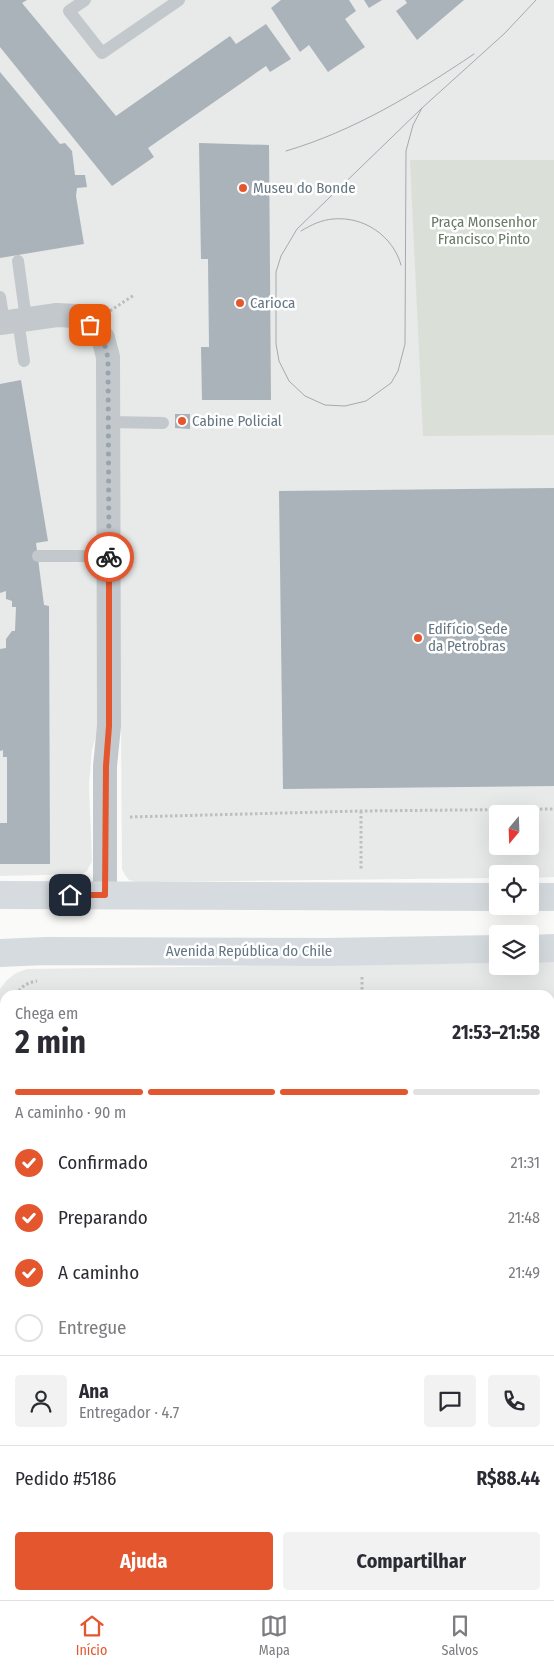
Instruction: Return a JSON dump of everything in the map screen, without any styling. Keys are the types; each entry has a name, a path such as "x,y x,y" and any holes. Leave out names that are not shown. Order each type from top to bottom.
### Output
{"main road":[{"path":"0,896 489,897"},
{"path":"539,897 554,897"},
{"path":"539,949 554,948"},
{"name":"Avenida República do Chile","path":"0,953 46,951 327,952 489,949"}],"street":[{"path":"12,321 57,315 76,316 90,325 103,338 108,358 110,556 109,726 106,758 105,895"}],"lane":[{"path":"85,0 68,11 102,53 179,0"},
{"path":"12,321 18,261"},
{"path":"0,297 12,321 24,361"},
{"path":"109,422 164,423"},
{"path":"38,556 110,556"}],"path":[{"path":"105,818 361,811 554,809"},
{"path":"361,811 361,859"},
{"path":"19,990 29,982 38,981"}],"shaded area":[{"path":"0,0 554,0 554,877 539,878 539,865 489,865 489,878 137,882 129,880 122,869 121,713 113,334 99,315 77,305 0,314"},
{"path":"64,323 77,328 93,344 98,354 98,730 92,750 89,785 92,861 87,871 82,874 0,876 0,330"},
{"path":"539,962 554,962 554,990 0,990 7,980 16,973 27,969 489,963 489,975 539,975"}],"green space":[{"name":"Praça Monsenhor Francisco Pinto","path":"410,160 554,160 554,435 423,436"}],"building":[{"path":"0,0 27,0 22,3 116,116 230,36 236,44 266,24 291,59 270,72 266,66 148,148 154,157 112,186 0,47"},
{"path":"281,0 349,0 356,11 345,19 365,47 328,72 309,45 300,52 271,8"},
{"path":"364,0 382,0 369,8"},
{"path":"405,0 464,0 417,40 396,11 407,3"},
{"path":"0,72 60,144 65,143 72,151 75,175 85,175 87,187 77,188 76,196 84,244 0,258"},
{"name":"Carioca","path":"199,143 269,145 271,400 202,400 201,347 209,347 208,259 201,259"},
{"path":"21,380 48,541 36,543 44,605 49,606 50,864 0,864 0,823 7,823 7,757 3,757 3,750 0,751 0,649 6,648 6,639 12,631 15,631 16,607 12,607 12,601 6,599 6,591 0,593 0,384"},
{"name":"Cabine Policial","path":"175,414 190,414 190,429 175,428"},
{"name":"Edifício Sede da Petrobras","path":"554,488 554,786 283,789 279,491"}],"tram line":[{"path":"422,108 413,125 406,151 405,344 398,371 391,383 366,401 345,406 325,405 305,396 289,381 279,361 276,344 276,272 281,256 297,229 422,108 505,33 536,0"},
{"path":"286,151 336,133 384,110 474,54"},
{"path":"301,231 316,223 333,219 356,221 376,230 384,237 391,245 401,265"}],"way so far":[{"path":"90,325 103,338 108,358 109,557"}],"place":[{"name":"Museu do Bonde","path":"243,188"},
{"name":"Carioca","path":"240,303"},
{"name":"Cabine Policial","path":"182,421"},
{"name":"Edifício Sede da Petrobras","path":"418,638"}],"route":[{"path":"70,895 105,895 106,758 109,726 109,557"}]}
